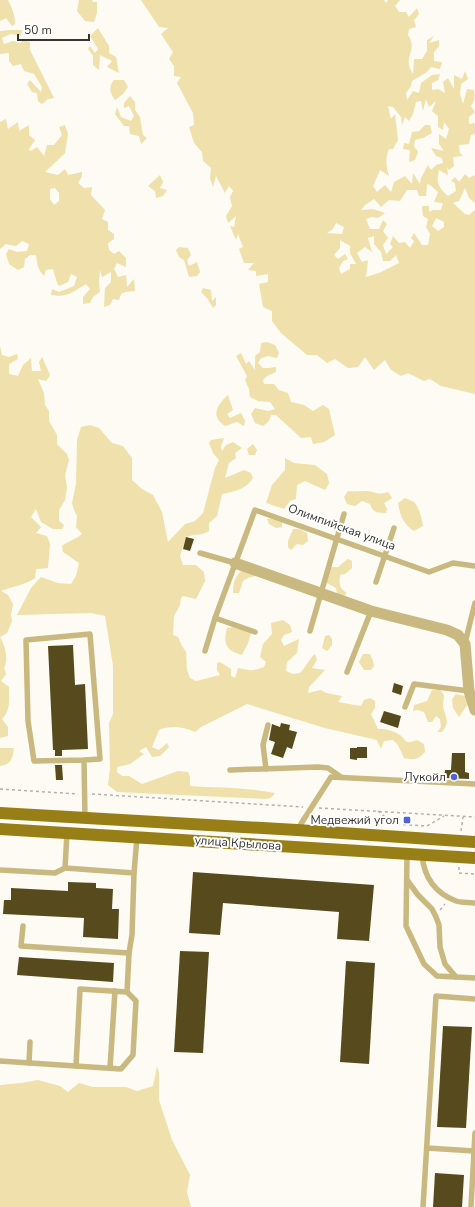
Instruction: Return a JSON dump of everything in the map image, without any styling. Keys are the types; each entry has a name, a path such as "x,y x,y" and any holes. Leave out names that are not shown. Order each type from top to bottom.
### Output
{"main road":[{"name":"улица Крылова","path":"0,813 475,842"},
{"path":"84,834 85,818"},
{"name":"улица Крылова","path":"0,829 475,858"}],"street":[{"path":"236,563 320,594 371,610 447,630 458,635 465,644 470,691 475,710"}],"lane":[{"name":"Олимпийская улица","path":"205,652 215,618 255,510 429,572 453,563 475,566"},
{"path":"310,631 344,514"},
{"path":"376,582 394,528"},
{"path":"200,553 236,563"},
{"path":"465,644 475,603"},
{"path":"347,672 371,610"},
{"path":"215,618 255,632"},
{"path":"90,634 100,759 84,760 34,761 28,721 26,640 90,634"},
{"path":"405,707 414,684 470,691"},
{"path":"266,769 263,745 268,725"},
{"path":"84,760 85,818"},
{"path":"230,770 318,767 328,768 341,778"},
{"path":"297,830 331,777 475,784"},
{"path":"65,868 67,833"},
{"path":"127,992 129,953 132,935 137,837"},
{"path":"407,854 406,926 424,964 437,976 475,978"},
{"path":"422,855 423,867 428,881 441,893 457,902 475,903"},
{"path":"0,870 55,873 65,868 134,873"},
{"path":"407,880 418,895 432,909 438,925 440,947 445,964 456,977"},
{"path":"23,926 21,946 129,953"},
{"path":"0,1061 121,1069 133,1055 136,1001 127,992 80,989 76,1066"},
{"path":"110,1068 115,991"},
{"path":"423,1207 436,996 475,999"},
{"path":"29,1063 30,1042"},
{"path":"471,1207 475,1133"},
{"path":"427,1148 474,1151"}],"path":[{"path":"0,789 475,817"},
{"path":"378,811 393,824 427,826 445,815"},
{"path":"459,873 475,874"},
{"path":"436,917 449,898"}],"shaded area":[{"path":"0,0 8,0 15,21 15,24 12,26 6,18 0,21"},
{"path":"79,0 92,0 93,2 97,2 97,13 94,22 85,21 77,11"},
{"path":"141,0 384,0 386,3 388,0 400,0 395,6 399,12 406,12 409,17 417,8 419,14 414,20 416,27 409,29 408,35 412,45 409,58 410,68 413,74 414,59 422,59 427,51 427,40 434,36 429,43 439,40 439,46 434,52 434,61 442,62 440,69 431,67 427,72 412,81 411,86 406,93 407,100 413,91 419,93 421,83 432,75 440,74 438,80 432,83 432,90 438,89 445,93 443,82 448,78 454,89 454,75 462,79 465,71 468,79 461,84 460,94 463,104 467,89 474,90 475,95 471,106 475,112 469,117 469,124 475,123 475,134 471,135 469,144 459,145 460,153 463,156 453,157 454,166 449,170 447,167 448,175 439,170 438,182 442,190 448,196 456,191 455,183 451,181 455,177 459,182 465,174 469,178 475,175 475,203 469,198 465,188 459,201 453,203 465,214 469,215 475,210 475,394 441,386 430,379 424,381 408,373 401,376 391,370 385,360 374,370 365,357 358,367 348,368 335,359 327,363 317,355 307,355 281,333 272,321 272,311 263,307 259,284 268,282 268,274 256,276 256,271 248,270 254,263 244,263 239,249 243,247 238,234 236,240 230,226 234,227 236,216 228,223 226,216 232,206 230,197 233,191 229,186 225,193 216,176 213,187 210,178 211,168 203,161 202,152 194,143 189,127 194,125 193,113 177,83 181,77 174,76 174,66 169,59 173,52 161,34 168,28 159,27","holes":["426,99 429,107 436,101 432,111 438,116 438,127 443,130 444,122 449,129 446,139 439,134 439,144 444,151 431,148 436,156 442,158 443,163 436,165 431,170 428,165 421,178 420,184 413,173 412,184 405,176 394,182 391,192 385,185 377,192 373,186 380,170 389,176 386,162 387,156 389,149 393,149 398,140 395,114 391,119 388,106 393,107 401,117 402,125 405,117 409,121 413,114 416,102 421,101 423,111","427,184 438,192 434,202 443,203 441,210 433,210 429,212 429,206 422,206 423,216 428,219 426,227 430,234 428,245 422,245 414,233 411,238 414,241 410,248 405,242 399,243 393,236 390,244 393,247 386,254 383,245 388,238 383,231 387,224 383,220 379,229 370,229 366,219 372,217 378,218 385,213 373,209 361,210 365,205 374,199 381,207 389,200 400,201 407,190 417,190 419,196 426,196","436,218 444,222 444,227 438,231 432,226","336,223 344,227 342,234 327,233 333,229","374,236 374,244 381,252 383,261 390,261 396,255 399,263 379,273 366,277 368,260 362,262 357,253 365,247 372,252 368,238","340,240 350,246 350,253 356,264 350,264 350,269 341,274 339,268 343,261 348,259 345,254 338,259 334,255 340,248"]},
{"path":"98,28 109,46 109,53 116,57 119,73 107,67 112,61 100,55 99,70 93,65 93,56 88,49 90,46 95,53 98,49 90,36"},
{"path":"22,30 21,35 10,34 2,38 4,44 13,41 20,43 24,40 30,42 30,50 54,98 48,99 42,104 38,101 37,93 32,92 27,84 30,80 41,92 42,87 34,74 24,71 21,64 13,66 9,61 9,53 0,54 0,31"},
{"path":"114,80 124,80 128,87 123,94 115,100 110,90"},
{"path":"130,96 135,102 135,110 140,117 143,135 147,138 141,144 139,136 130,134 129,126 124,126 115,114 117,107 121,117 131,121 134,116 129,106 124,108 124,103"},
{"path":"6,119 8,129 18,122 19,131 29,125 29,135 35,140 29,149 31,151 37,147 44,156 47,145 54,145 62,135 59,127 65,125 68,134 65,153 45,172 58,175 65,169 68,175 82,172 82,176 78,183 84,188 92,187 91,195 105,210 102,219 108,222 108,230 114,234 114,239 108,243 109,250 114,254 119,251 126,258 126,267 117,263 114,269 118,277 126,275 127,287 134,279 135,291 121,294 119,300 113,299 110,305 104,307 105,288 111,282 111,272 102,277 100,270 100,292 93,297 90,303 83,304 83,297 90,289 86,284 66,295 51,295 52,289 59,292 74,286 77,277 71,274 68,282 59,286 53,269 46,270 44,276 42,274 38,267 36,255 30,255 25,259 24,267 18,270 9,264 6,254 9,249 17,252 27,251 29,244 22,241 16,246 6,244 0,249 0,122","holes":["55,188 59,193 59,201 54,205 50,199 50,189"]},
{"path":"425,125 430,125 432,133 415,140 414,146 418,152 415,160 409,162 410,150 403,149 404,143 409,144 412,132 419,131"},
{"path":"160,175 163,182 160,188 167,190 163,196 156,198 155,191 148,186"},
{"path":"179,247 188,248 191,255 187,260 189,266 197,262 200,272 197,276 189,277 184,260 179,257 176,250"},
{"path":"203,288 211,290 212,301 216,297 216,305 213,308 201,292"},
{"path":"267,342 275,345 279,353 277,358 268,356 261,358 258,363 263,368 276,367 276,372 267,376 263,380 264,384 274,384 279,390 288,393 291,402 304,405 313,411 323,405 329,409 335,435 324,442 313,444 311,437 301,438 276,415 271,415 269,421 263,426 255,423 251,414 255,408 268,411 275,409 270,402 258,401 250,397 249,389 245,380 247,376 236,356 241,353 246,364 249,361 255,370 255,356 260,352 261,343"},
{"path":"0,346 2,355 9,357 17,354 18,359 9,364 9,374 18,376 23,365 31,358 32,371 41,371 39,362 42,357 50,375 46,381 38,379 44,393 45,405 49,411 49,421 57,435 57,444 67,454 69,460 65,475 67,487 65,500 59,510 59,521 64,525 62,529 53,529 41,522 36,509 31,517 41,527 36,533 47,536 50,544 48,568 36,569 35,578 31,581 1,591 8,595 13,604 11,615 12,621 7,633 0,637"},
{"path":"228,395 233,410 227,414 230,418 241,413 245,421 244,426 237,422 225,426 220,422 216,414 217,410"},
{"path":"90,425 99,428 112,443 123,446 132,458 132,480 142,489 153,495 162,512 168,542 185,524 195,521 203,513 215,468 219,460 213,453 209,443 211,440 224,438 221,446 222,451 226,445 233,442 242,448 235,453 236,458 229,463 225,478 244,470 251,473 253,478 243,488 222,494 217,516 209,523 209,531 203,534 186,537 180,556 183,565 196,565 204,572 205,581 196,599 183,596 181,598 180,605 174,616 173,635 178,637 186,652 187,670 190,678 196,681 220,675 217,670 217,663 220,662 231,669 231,676 235,678 238,668 253,670 264,667 266,662 260,657 263,644 272,634 271,623 283,620 290,625 292,632 284,635 281,640 284,646 299,639 297,653 287,662 286,671 293,674 300,673 315,654 317,660 312,668 325,670 309,687 308,693 321,690 326,693 342,696 338,702 361,706 364,700 370,698 375,701 375,708 371,714 378,729 396,733 406,742 417,740 424,744 425,752 420,757 415,759 404,758 398,745 393,740 384,741 381,749 377,740 325,728 247,704 201,727 195,732 177,727 159,730 152,747 159,750 167,743 169,747 160,756 152,757 146,747 139,751 144,754 130,764 117,767 117,772 122,776 129,776 142,784 178,771 188,772 190,777 190,786 243,789 275,793 270,798 264,799 117,792 108,785 110,768 109,723 113,714 113,666 105,616 91,613 17,615 31,588 41,577 58,583 71,584 76,576 79,563 63,552 62,546 82,534 76,527 77,516 72,503 76,484 77,440 81,427"},
{"path":"253,444 257,450 255,455 249,455 247,449"},
{"path":"285,458 294,463 315,465 327,474 329,483 325,490 305,481 297,485 296,499 290,501 284,509 266,503 272,485 285,470"},
{"path":"348,491 369,491 381,494 388,492 392,498 384,503 387,509 386,513 380,513 375,512 370,504 362,501 355,506 347,504 344,497"},
{"path":"405,498 414,502 421,517 423,526 414,531 405,522 400,511 398,503"},
{"path":"272,518 282,522 282,527 276,528 269,524 267,519"},
{"path":"293,529 299,529 307,533 308,541 303,545 297,544 291,550 288,547 288,541"},
{"path":"348,559 352,561 352,568 345,574 340,575 340,586 347,593 344,596 337,594 336,588 327,583 328,574 331,567 338,567"},
{"path":"244,568 255,572 255,576 243,581 239,593 233,593 235,579"},
{"path":"234,627 251,633 242,655 229,649 226,643 225,638 227,628"},
{"path":"329,635 332,639 332,645 327,651 322,648 325,636"},
{"path":"0,637 5,648 6,657 4,668 6,674 1,681 9,687 9,704 7,712 2,719 8,727 8,736 0,738"},
{"path":"363,654 370,654 374,666 371,670 364,670 359,662"},
{"path":"432,690 440,690 444,695 443,706 447,722 442,732 437,732 441,727 440,719 436,716 432,722 428,722 424,712 417,710 413,711 414,705 427,701"},
{"path":"456,694 465,696 468,704 459,717 453,708 452,699"},
{"path":"0,748 14,748 11,760 7,764 0,766"},
{"path":"157,1066 159,1073 159,1100 172,1140 190,1175 187,1192 191,1207 0,1207 0,1085 38,1080 60,1086 68,1092 79,1083 93,1087 126,1087 137,1091 153,1086"}],"building":[{"path":"186,537 194,539 190,551 183,549"},
{"path":"73,645 75,685 85,684 88,749 62,750 62,756 55,756 55,750 53,750 48,646"},
{"path":"394,683 403,686 401,695 392,692"},
{"path":"384,711 401,716 398,728 380,722"},
{"path":"281,723 290,725 289,730 297,732 292,749 287,747 283,758 271,754 275,742 269,740 272,724 280,727"},
{"path":"367,747 367,758 357,758 357,760 350,759 350,748"},
{"path":"452,753 465,753 465,772 469,773 469,779 444,778 445,770 451,770"},
{"path":"55,765 62,765 63,780 56,780"},
{"path":"193,872 374,885 369,941 337,939 339,912 223,903 220,935 189,933"},
{"path":"68,882 96,883 96,888 113,889 112,909 119,909 118,939 83,937 84,918 3,914 4,900 11,900 11,888 68,891"},
{"path":"180,951 209,952 203,1053 174,1052"},
{"path":"19,957 114,963 113,982 17,975"},
{"path":"346,961 375,963 369,1064 340,1062"},
{"path":"443,1026 472,1027 466,1128 437,1127"},
{"path":"435,1173 464,1175 462,1207 433,1207"}],"place":[{"name":"Лукойл","path":"454,777"},
{"name":"Медвежий угол","path":"407,820"}]}
